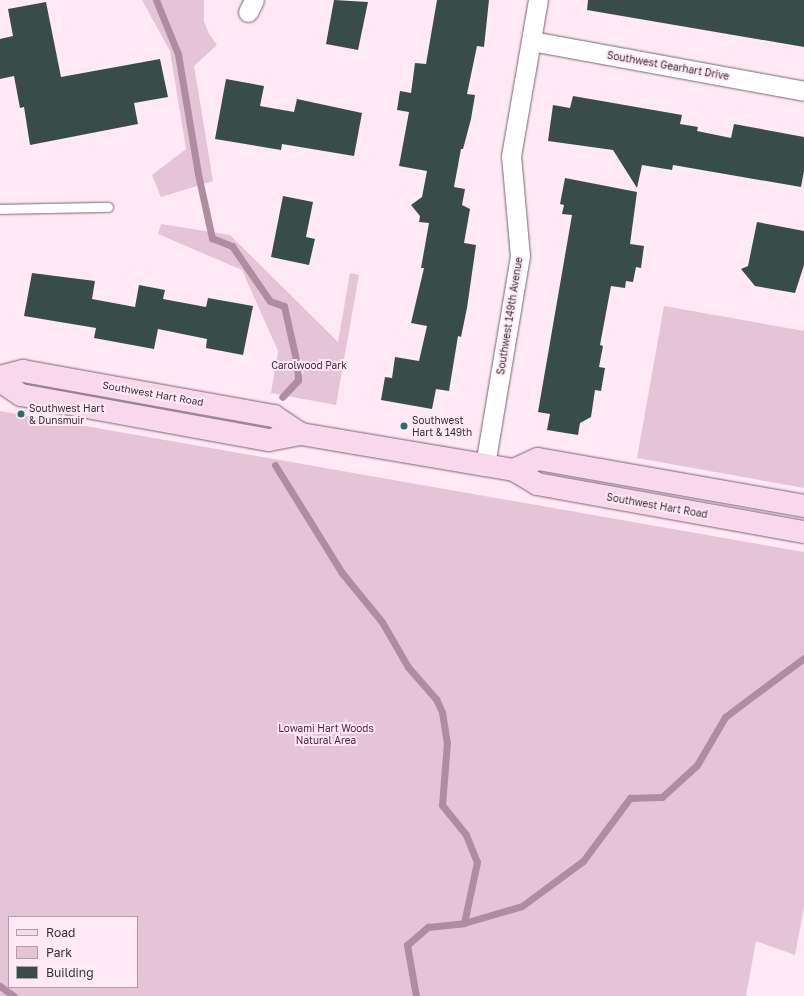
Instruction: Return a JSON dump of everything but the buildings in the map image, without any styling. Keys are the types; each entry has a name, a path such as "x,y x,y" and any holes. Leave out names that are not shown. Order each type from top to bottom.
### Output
{"main road":[{"name":"Southwest Hart Road","path":"0,377 23,371 274,416 301,434"},
{"name":"Southwest Hart Road","path":"0,381 21,395 261,439 269,440 301,434 514,470 538,484 804,532"},
{"path":"514,470 538,459 804,506"}],"street":[{"name":"Southwest 149th Avenue","path":"485,465 520,256 511,156 538,0"},
{"name":"Southwest Gearhart Drive","path":"532,41 804,90"}],"lane":[{"path":"0,209 108,207"}],"green space":[{"path":"142,0 204,0 204,21 209,34 217,45 194,66 213,181 161,197 152,175 186,149 170,51"},
{"name":"Carolwood Park","path":"161,224 230,235 338,342 350,273 359,275 336,405 271,393 278,351 242,270 158,234"},
{"path":"664,306 804,331 804,488 637,458"},
{"name":"Lowami Hart Woods Natural Area","path":"0,411 804,552 804,907 795,955 756,941 746,996 0,996"}],"waterway":[{"path":"156,0 178,54 198,174 212,238 232,246 270,301 284,306 297,364 298,380 282,397"},
{"path":"275,465 342,573 382,622 408,667 436,699 442,712 447,742 442,805 466,835 477,862 464,923"},
{"path":"416,996 407,945 428,927 464,923 522,906 583,861 630,798 662,797 697,765 725,717 804,658"},
{"path":"0,986 14,996"}],"place":[{"name":"Southwest Hart & Dunsmuir","path":"21,414"},
{"name":"Southwest Hart & 149th","path":"404,426"}]}
